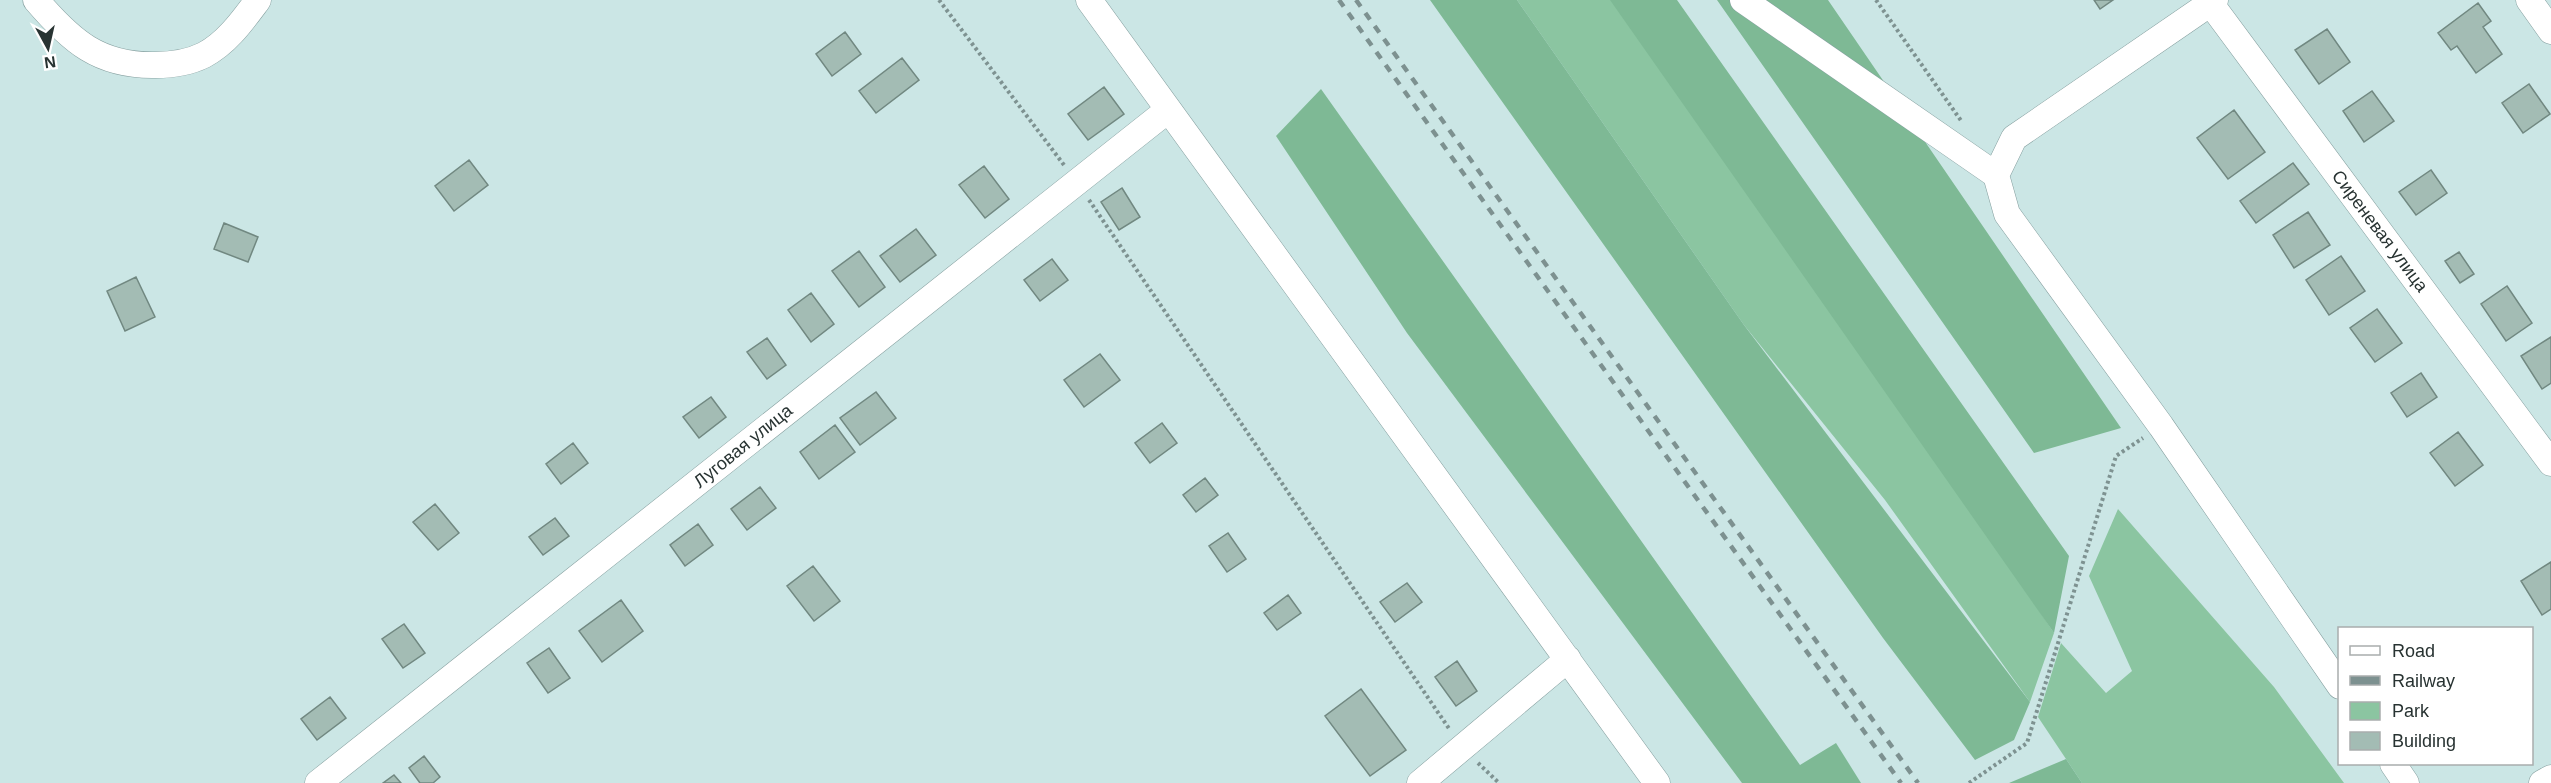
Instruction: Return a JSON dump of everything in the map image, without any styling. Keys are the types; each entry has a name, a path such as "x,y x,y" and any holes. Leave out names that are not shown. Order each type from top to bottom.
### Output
{"street":[{"path":"36,0 76,40 107,60 143,65 178,64 205,55 237,28 258,0"},
{"path":"1089,0 1657,783"},
{"path":"1743,0 1996,175 2007,214 2161,426 2338,683"},
{"path":"2529,0 2551,31"},
{"path":"1996,175 2014,138 2211,1"},
{"name":"Сиреневая улица","path":"2211,1 2551,464"},
{"name":"Луговая улица","path":"318,783 1168,110"},
{"path":"1420,783 1461,746 1568,659"},
{"path":"2394,765 2406,783"},
{"path":"2542,783 2551,778"}],"path":[{"path":"939,0 1076,182 1461,746 1499,783"},
{"path":"1876,0 1966,128"},
{"path":"1969,783 2027,743 2116,456 2161,426"}],"green space":[{"path":"1430,0 1517,0 1744,325 2030,702 2014,740 1975,760 1883,638"},
{"path":"1517,0 1629,0 2054,633 2030,702 1885,500 1744,325"},
{"path":"1610,0 1677,0 2069,556 2054,633"},
{"path":"1717,0 1828,0 2121,428 2034,453"},
{"path":"1321,89 1800,765 1836,743 1861,783 1742,783 1407,333 1276,136"},
{"path":"2118,509 2274,687 2344,783 2082,783 2038,717 2061,643 2106,693 2132,671 2089,576"},
{"path":"2066,759 2082,783 2009,783"}],"building":[{"path":"2094,0 2113,0 2100,9"},
{"path":"2478,3 2491,21 2483,27 2502,54 2476,73 2457,46 2451,50 2438,33"},
{"path":"2327,29 2350,62 2319,84 2295,50"},
{"path":"845,32 861,54 832,76 816,54"},
{"path":"902,58 919,80 876,113 859,91"},
{"path":"2529,84 2550,114 2523,133 2502,103"},
{"path":"1104,87 1124,114 1088,140 1068,114"},
{"path":"2372,91 2394,121 2364,142 2343,111"},
{"path":"2234,110 2265,152 2228,179 2197,138"},
{"path":"469,160 488,185 454,211 435,186"},
{"path":"2293,163 2309,184 2256,223 2240,201"},
{"path":"984,166 1009,199 985,218 959,185"},
{"path":"2431,170 2447,193 2416,215 2399,192"},
{"path":"1122,188 1140,217 1119,230 1101,202"},
{"path":"2308,212 2330,245 2294,268 2273,235"},
{"path":"224,223 258,237 248,262 214,249"},
{"path":"916,229 936,255 900,282 880,256"},
{"path":"859,251 885,287 859,307 832,271"},
{"path":"2459,252 2474,274 2460,283 2445,261"},
{"path":"2341,256 2365,291 2329,315 2306,280"},
{"path":"1052,259 1068,280 1040,301 1024,280"},
{"path":"136,277 155,317 125,331 107,291"},
{"path":"2507,286 2532,323 2506,341 2481,304"},
{"path":"811,293 834,324 811,342 788,310"},
{"path":"2377,309 2402,343 2375,362 2350,328"},
{"path":"2551,337 2551,383 2542,389 2521,356"},
{"path":"767,338 786,365 767,379 747,352"},
{"path":"1100,354 1120,380 1084,407 1064,380"},
{"path":"2421,373 2437,397 2407,417 2391,393"},
{"path":"876,392 896,418 860,445 840,418"},
{"path":"711,397 726,417 699,438 683,417"},
{"path":"1162,423 1177,443 1150,463 1135,443"},
{"path":"835,425 855,452 819,479 800,452"},
{"path":"2458,432 2483,465 2455,486 2430,453"},
{"path":"573,443 588,463 561,484 546,464"},
{"path":"1205,478 1218,495 1196,512 1183,495"},
{"path":"760,487 776,508 747,530 731,509"},
{"path":"435,504 459,533 438,550 413,522"},
{"path":"555,518 569,536 543,555 529,537"},
{"path":"698,524 713,545 685,566 670,545"},
{"path":"1228,533 1246,559 1227,572 1209,546"},
{"path":"2551,562 2551,609 2542,615 2521,581"},
{"path":"813,566 840,601 814,621 787,586"},
{"path":"1407,583 1422,602 1395,622 1380,602"},
{"path":"1288,595 1301,613 1277,630 1264,613"},
{"path":"621,600 643,631 602,662 579,631"},
{"path":"404,624 425,653 403,668 382,639"},
{"path":"549,648 570,678 548,693 527,663"},
{"path":"1457,661 1477,691 1456,706 1435,677"},
{"path":"1361,689 1406,750 1370,776 1325,716"},
{"path":"330,697 346,718 317,740 301,719"},
{"path":"424,756 440,777 433,783 420,783 409,768"},
{"path":"394,775 401,783 383,783"}],"railway":[{"path":"1339,0 1901,783"},
{"path":"1356,0 1918,783"}]}
